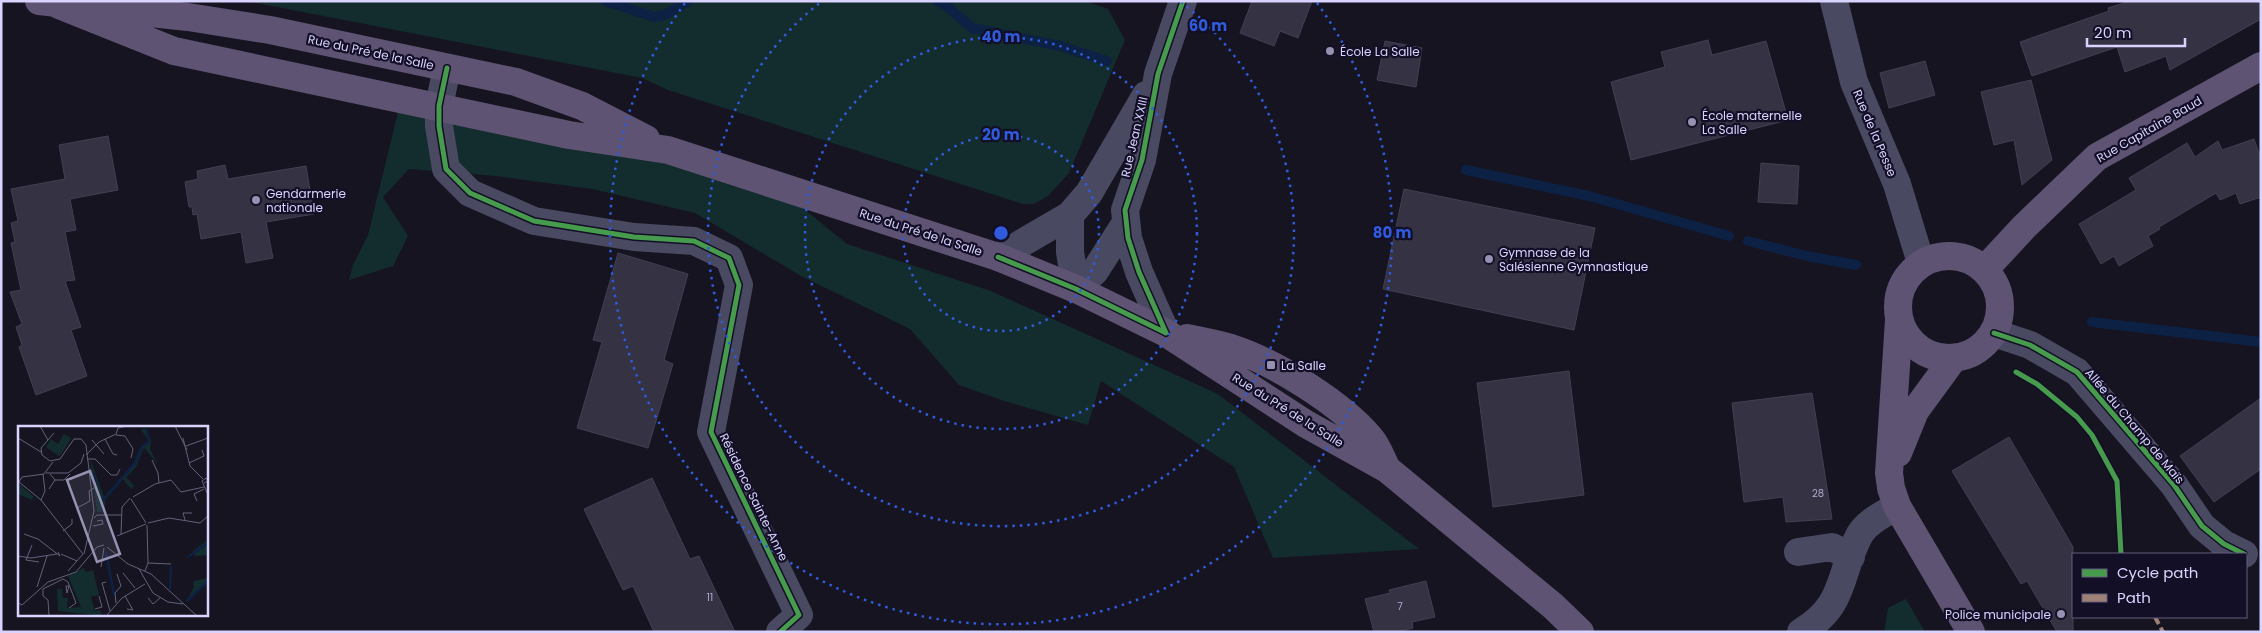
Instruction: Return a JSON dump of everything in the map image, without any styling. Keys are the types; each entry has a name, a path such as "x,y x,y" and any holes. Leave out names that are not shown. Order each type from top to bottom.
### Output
{"main road":[{"name":"Rue du Pré de la Salle","path":"49,3 188,17 261,28 516,82 582,106 668,150 998,257 1076,289 1166,333 1306,424 1387,469 1553,606 1580,632"},
{"name":"Rue du Pré de la Salle","path":"49,3 174,51 569,135 668,150"},
{"name":"Rue Capitaine Baud","path":"1985,269 2024,227 2097,157 2261,66"},
{"path":"1899,320 1910,341 1928,354 1953,359 1976,351 1994,333 2001,311 1998,288 1985,269 1965,257 1942,256 1921,263 1906,278 1898,297 1899,320 1889,473 1891,488 1897,506 1971,632"},
{"path":"1889,473 1915,411 1953,359"},
{"name":"Rue du Pré de la Salle","path":"1553,606 1601,632"}],"street":[{"name":"Rue Jean XXIII","path":"1166,333 1139,272 1125,224 1125,210 1142,160 1158,74 1183,1"},
{"name":"Rue de la Pesse","path":"1834,1 1854,82 1899,191 1921,263"},
{"name":"Résidence Sainte-Anne","path":"447,68 439,106 439,126 446,169 470,193 534,221 634,237 694,241 729,258 739,285 711,432 799,615 780,632"},
{"name":"Rue Jean XXIII","path":"998,257 1070,215 1090,192 1116,150 1158,74"},
{"path":"1070,215 1070,252 1076,289"},
{"name":"Rue Jean XXIII","path":"1076,289 1095,270 1125,224"},
{"name":"Allée du Champ de Maïs","path":"1994,333 2030,345 2077,372 2174,486 2202,526 2224,544 2241,553"},
{"path":"1802,632 1821,618 1834,604 1861,534 1871,522 1897,506"},
{"path":"1798,552 1832,547 1851,557"},
{"name":"Allée du Champ de Maïs","path":"2247,556 2261,562"}],"green space":[{"path":"246,1 1085,1 1108,9 1125,40 1069,173 1048,196 1034,204 1023,204 668,90 642,78"},
{"path":"399,108 639,144 793,200 847,244 991,291 1218,394 1419,549 1273,558 1234,467 1101,381 1088,425 1004,401 959,385 910,329 801,276 695,213 592,189 496,176 409,169 383,197 408,236 393,266 349,280 353,265 368,235"},
{"path":"1906,599 1925,632 1884,632 1888,608"}],"building":[{"path":"1252,1 1312,1 1298,38 1280,31 1274,46 1240,33"},
{"path":"2131,1 2261,1 2261,19 2170,70 2166,56 2125,72 2117,47 2032,76 2020,42 2109,11 2108,8"},
{"path":"1708,40 1712,55 1766,41 1788,120 1631,160 1611,82 1665,67 1661,52"},
{"path":"1385,41 1422,48 1416,87 1377,80"},
{"path":"1925,61 1935,95 1889,108 1880,73"},
{"path":"2031,80 2052,160 2022,185 2014,140 1994,145 1981,92"},
{"path":"108,136 118,190 70,199 76,230 65,232 75,280 65,281 81,327 71,330 87,376 36,395 19,347 22,345 16,327 22,324 10,292 21,290 11,243 15,242 11,223 18,221 11,189 65,179 59,145"},
{"path":"2254,139 2261,159 2261,197 2240,204 2236,193 2220,200 2216,193 2159,227 2160,229 2148,236 2153,246 2119,266 2114,256 2101,264 2079,224 2136,190 2129,178 2187,143 2195,157 2218,141 2222,150"},
{"path":"1761,163 1799,166 1797,204 1758,202"},
{"path":"225,165 228,179 306,166 314,214 266,222 273,258 246,263 241,232 201,239 197,214 193,215 192,207 189,207 185,182 198,179 197,171"},
{"name":"Gymnase de la Salésienne Gymnastique","path":"1404,189 1595,228 1574,330 1383,289"},
{"path":"618,253 688,274 664,360 673,364 648,448 577,428 602,342 593,340"},
{"path":"1569,371 1584,495 1493,507 1477,383"},
{"path":"1812,393 1832,519 1786,522 1783,497 1744,502 1732,403"},
{"path":"2261,398 2261,469 2214,502 2180,456"},
{"path":"2009,437 2073,547 2073,632 2057,632 2027,581 2021,584 1952,471"},
{"path":"652,478 690,559 699,556 735,632 654,632 633,586 623,590 584,509"},
{"path":"1426,581 1435,617 1412,622 1413,628 1397,632 1374,632 1365,599 1390,593 1389,590"}],"waterway":[{"path":"606,1 654,17 665,15 689,1"},
{"path":"937,1 947,6 972,28 1060,46 1107,61"},
{"path":"1466,170 1589,196 1729,236"},
{"path":"1748,241 1807,256 1856,265"},
{"path":"2092,322 2261,342"}],"marked path":[{"path":"2156,618 2163,632"}],"cycle path":[{"path":"1166,333 1139,272 1128,238 1125,210 1142,160 1158,74 1183,1"},
{"path":"447,68 439,106 439,126 446,169 470,193 534,221 634,237 694,241 729,258 739,285 711,432 799,615 780,632"},
{"path":"998,257 1076,289 1166,333"},
{"path":"1994,333 2030,345 2077,372 2174,485 2202,526 2224,544 2242,553"},
{"path":"2016,372 2037,384 2077,417 2092,435 2117,481 2121,553"}],"place":[{"name":"École La Salle","path":"1330,51"},
{"name":"École maternelle La Salle","path":"1692,122"},
{"name":"Gendarmerie nationale","path":"256,200"},
{"name":"Gymnase de la Salésienne Gymnastique","path":"1489,259"},
{"name":"La Salle","path":"1271,365"},
{"name":"Police municipale","path":"2061,614"}]}
